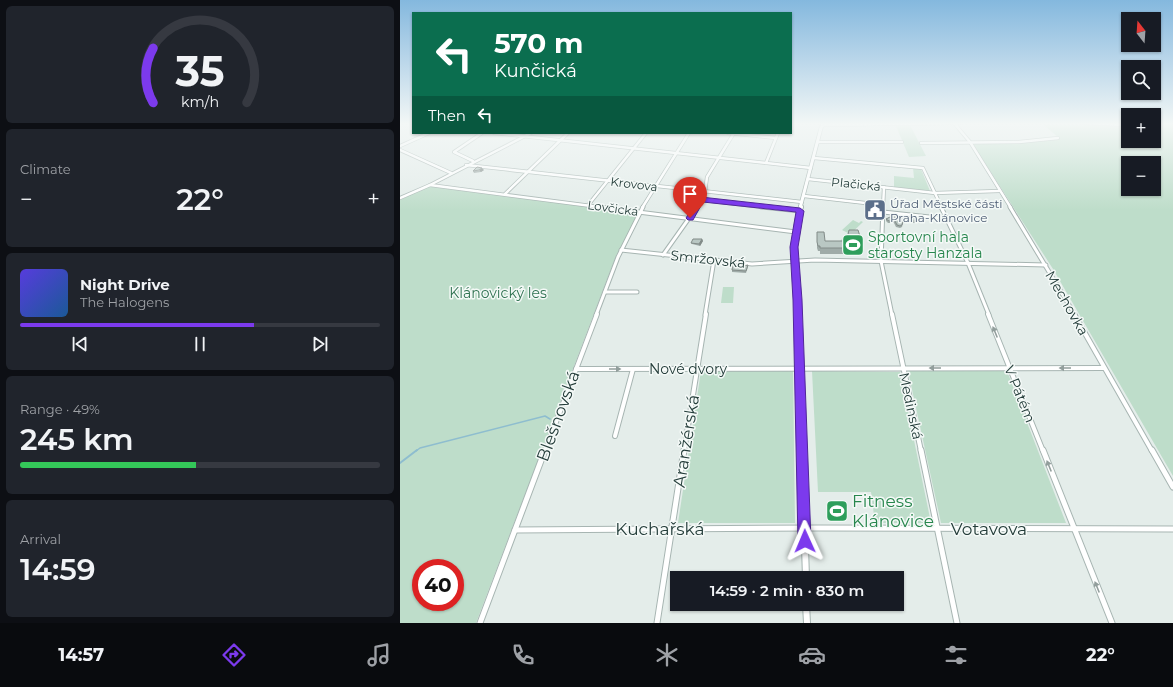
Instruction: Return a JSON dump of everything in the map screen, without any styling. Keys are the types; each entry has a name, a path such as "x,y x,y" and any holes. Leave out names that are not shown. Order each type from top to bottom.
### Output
{"street":[{"path":"405,152 451,173"},
{"path":"454,152 473,161"},
{"path":"400,198 430,185 491,152"},
{"path":"505,194 549,152"},
{"path":"589,204 631,152"},
{"path":"666,152 811,168"},
{"path":"663,255 701,200 705,192 707,177 722,152"},
{"path":"766,163 770,152"},
{"path":"806,571 800,369 795,261 796,232 802,202 815,152"},
{"name":"Mechovka","path":"976,152 1046,265 1173,487"},
{"name":"Blešnovská","path":"480,623 621,250 642,212 642,208 676,153"},
{"name":"V Pátém","path":"814,158 923,168 968,263 1112,623"},
{"name":"Krovova","path":"466,165 802,202"},
{"name":"Plačická","path":"808,179 935,193 999,191"},
{"name":"Lovčická","path":"430,185 589,204 689,219 796,232"},
{"name":"Medinská","path":"884,187 881,262 957,623"},
{"path":"400,193 405,196"},
{"path":"804,196 883,205"},
{"path":"701,200 800,211"},
{"path":"883,212 948,219"},
{"name":"Smržovská","path":"621,250 752,264 815,260 1046,265"},
{"name":"Aranžérská","path":"657,623 714,260"},
{"path":"605,292 637,292"},
{"name":"Nové dvory","path":"576,369 1104,368"},
{"path":"615,436 633,369"},
{"name":"Votavova","path":"804,529 1173,529"},
{"name":"Kuchařská","path":"515,530 804,529"},
{"path":"806,611 807,623"}],"green space":[{"path":"907,152 924,152 926,156 909,157"},
{"path":"978,152 1173,152 1173,476 1053,269"},
{"path":"913,168 921,169 930,191 894,187 894,176 914,178"},
{"name":"Klánovický les","path":"429,186 639,213 616,256 476,623 400,623 400,200"},
{"path":"853,220 859,223 861,221 863,222 842,242 840,241 848,233 842,230"},
{"path":"723,287 734,287 733,303 721,303"},
{"path":"701,371 793,371 795,523 678,523"},
{"path":"812,371 900,372 931,523 875,523 871,492 818,492"},
{"path":"908,371 1007,371 1066,523 941,523"}],"building":[{"path":"477,167 482,168 473,171"},
{"path":"873,205 879,206 879,209 872,208"},
{"path":"890,217 917,217 917,221 903,221 902,225 900,226 897,225 895,221 889,221 886,219"},
{"path":"849,230 858,230 862,243 852,244 847,239"},
{"path":"817,232 824,232 825,241 846,241 846,248 820,248 817,242"},
{"path":"693,239 702,239 699,244 691,243"},
{"path":"733,264 741,264 743,266 748,265 746,271 732,270"}],"waterway":[{"path":"416,451 420,448 545,416 550,419"},
{"path":"400,463 417,450"}],"place":[{"name":"Úřad Městské části Praha-Klánovice","path":"875,210"},
{"name":"Sportovní hala starosty Hanzala","path":"853,245"},
{"name":"Fitness Klánovice","path":"837,511"}],"route":[{"path":"690,218 701,200 800,211 794,247 798,300 805,541"}]}
